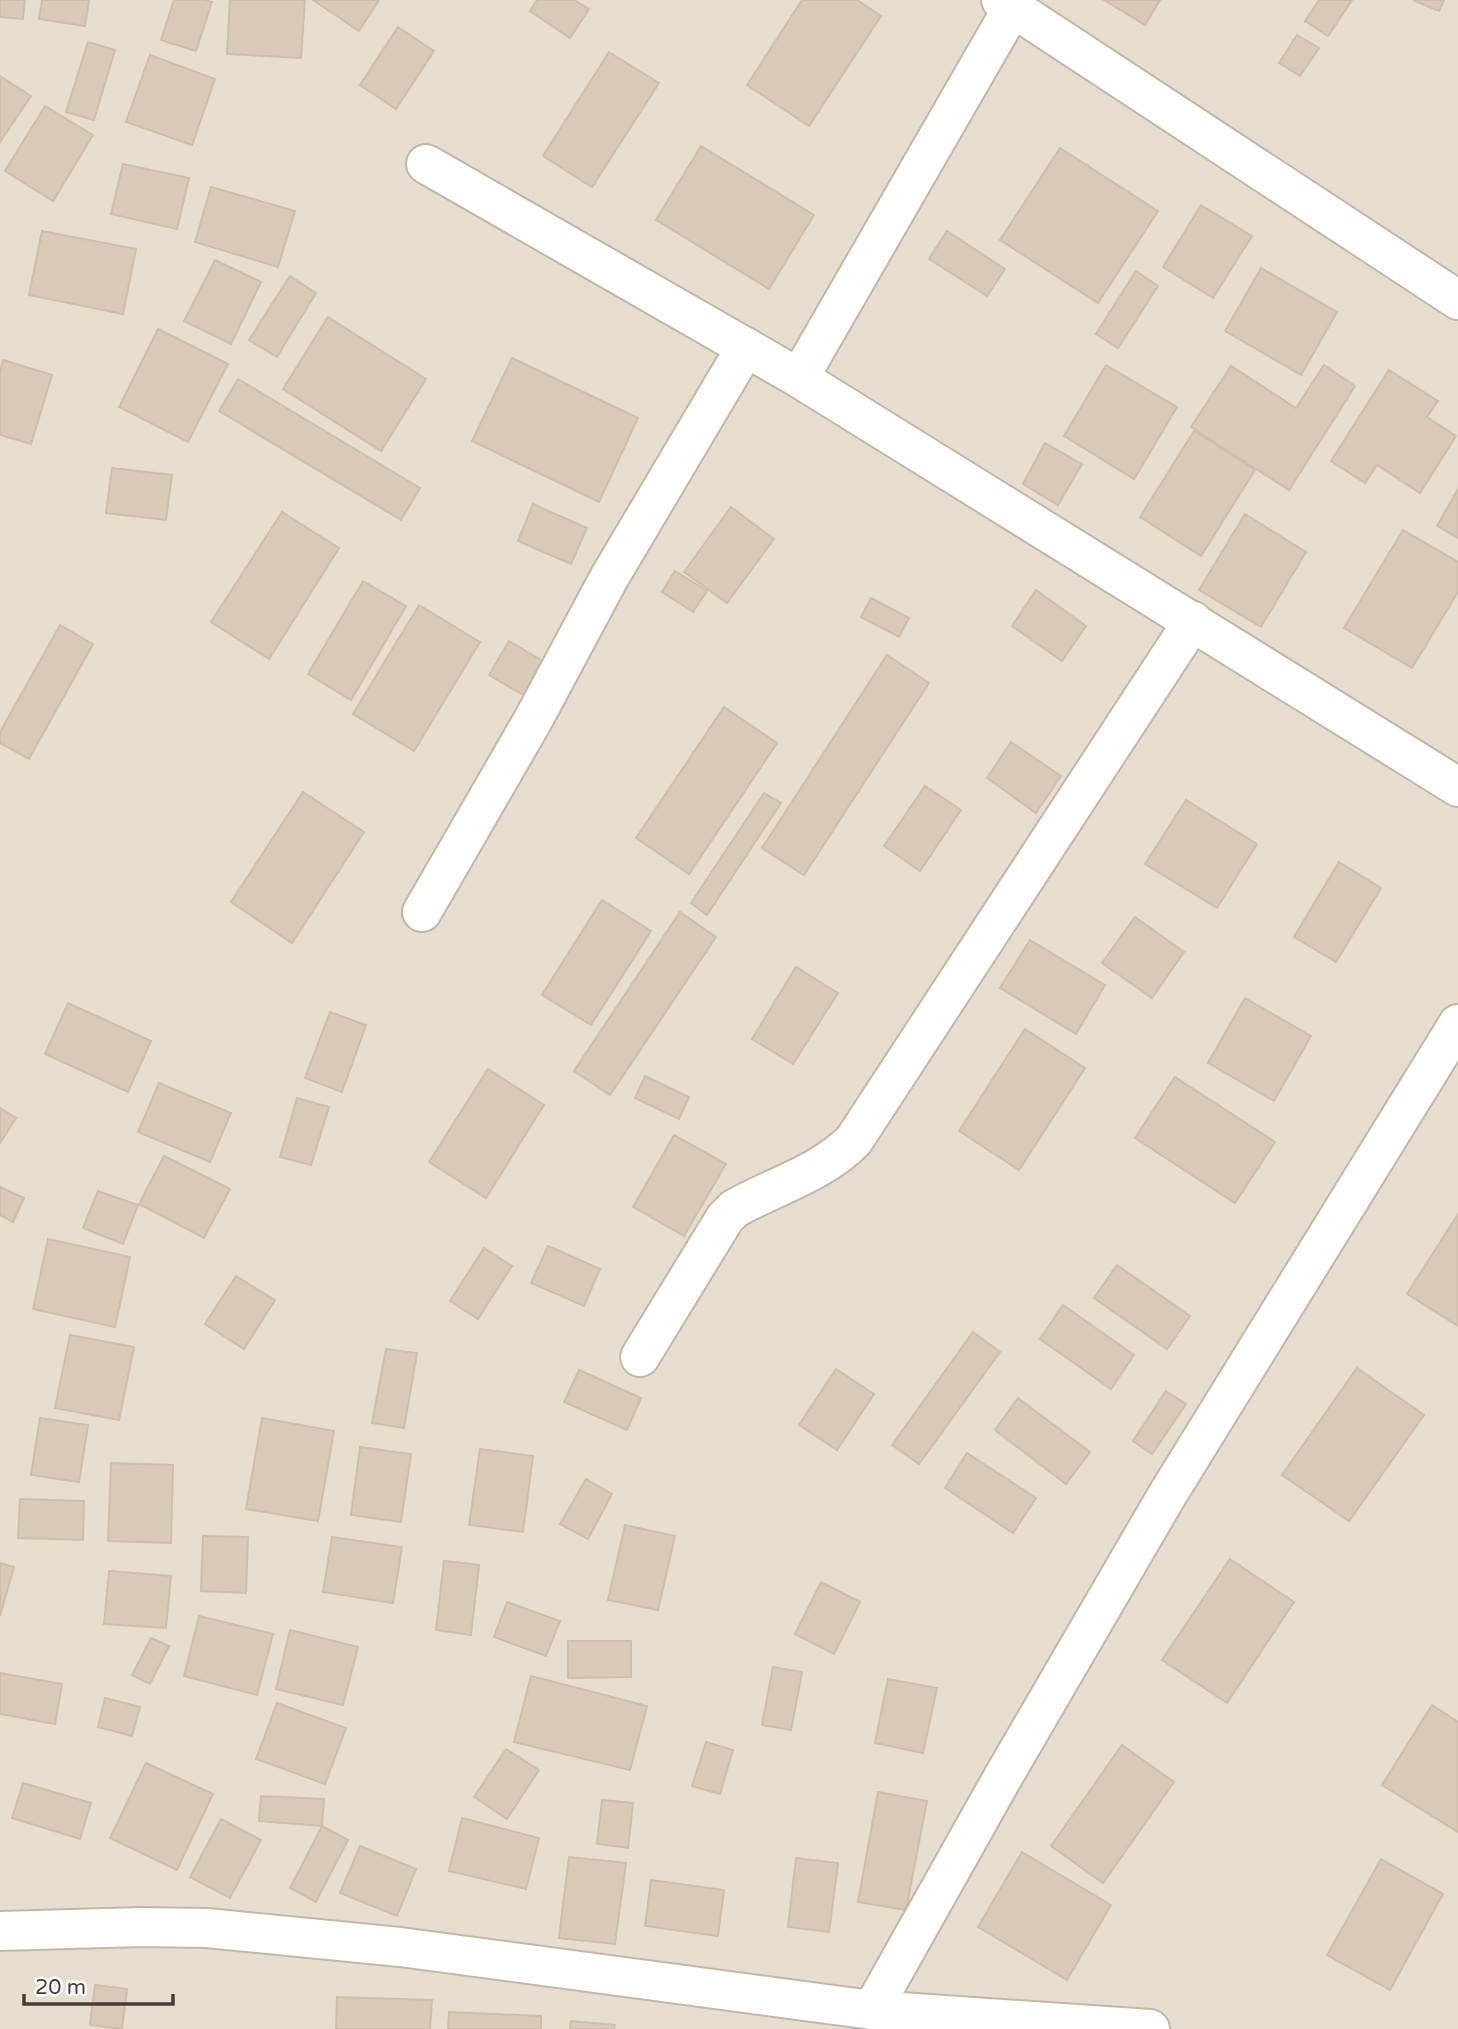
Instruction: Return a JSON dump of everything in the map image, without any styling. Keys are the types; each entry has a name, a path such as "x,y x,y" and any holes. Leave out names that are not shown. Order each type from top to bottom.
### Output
{"street":[{"path":"799,378 1007,3 1458,300"},
{"path":"426,164 799,378 1458,787"},
{"path":"422,912 533,720 610,578 746,347"},
{"path":"640,1357 725,1219 734,1209 824,1165 854,1140 1193,621"},
{"path":"872,2010 1003,1777 1166,1497 1458,1024"},
{"path":"0,1931 141,1927 220,1929 400,1947 872,2010 1150,2029"}],"shaded area":[{"path":"0,0 1458,0 1458,2029 0,2029"}],"building":[{"path":"0,0 25,0 23,19 0,17"},
{"path":"42,0 89,0 85,26 39,19"},
{"path":"174,0 212,2 196,51 161,40"},
{"path":"230,0 305,0 301,58 227,54"},
{"path":"313,0 379,0 359,31"},
{"path":"537,0 574,0 589,9 570,38 530,11"},
{"path":"802,0 857,0 881,16 809,126 747,85"},
{"path":"1104,0 1160,0 1145,25"},
{"path":"1319,0 1352,0 1328,36 1305,21"},
{"path":"1413,0 1444,0 1439,11"},
{"path":"398,27 434,51 396,109 360,85"},
{"path":"1297,35 1319,48 1300,76 1279,63"},
{"path":"88,42 115,50 94,120 66,112"},
{"path":"609,52 659,83 592,187 543,156"},
{"path":"150,55 215,79 192,145 126,122"},
{"path":"0,76 31,96 0,142"},
{"path":"45,106 93,135 53,201 5,171"},
{"path":"701,146 814,215 769,289 656,220"},
{"path":"1060,148 1158,211 1098,303 1000,240"},
{"path":"123,164 189,178 177,229 111,214"},
{"path":"211,187 295,211 278,267 195,242"},
{"path":"1201,205 1252,236 1213,298 1163,267"},
{"path":"42,231 136,249 123,314 29,295"},
{"path":"947,231 1005,269 987,296 929,259"},
{"path":"215,260 261,282 231,344 184,321"},
{"path":"1261,268 1337,312 1301,375 1225,331"},
{"path":"1136,271 1158,286 1118,348 1096,334"},
{"path":"290,276 316,293 277,357 249,340"},
{"path":"328,317 426,379 381,451 283,389"},
{"path":"158,329 228,364 188,442 119,407"},
{"path":"512,358 638,418 599,502 472,441"},
{"path":"3,360 52,375 31,444 0,435 0,372"},
{"path":"1106,365 1177,407 1134,479 1064,436"},
{"path":"1324,365 1355,386 1289,490 1191,427 1231,366 1296,408"},
{"path":"1389,370 1438,401 1427,417 1456,436 1420,493 1377,465 1365,483 1331,461"},
{"path":"238,379 420,488 401,520 219,411"},
{"path":"1194,431 1255,470 1201,556 1140,517"},
{"path":"1045,443 1082,464 1058,505 1023,484"},
{"path":"112,468 172,475 166,520 106,513"},
{"path":"1458,489 1458,538 1437,526"},
{"path":"533,504 587,528 571,564 518,541"},
{"path":"731,507 774,539 727,603 684,572"},
{"path":"282,512 339,548 269,659 211,622"},
{"path":"1245,514 1306,552 1261,627 1199,590"},
{"path":"1403,530 1458,562 1458,592 1412,668 1344,628"},
{"path":"675,571 707,591 693,612 662,592"},
{"path":"363,581 406,606 351,700 308,674"},
{"path":"1036,590 1086,626 1062,661 1012,626"},
{"path":"871,598 909,618 899,637 861,617"},
{"path":"419,605 480,642 414,751 353,714"},
{"path":"60,625 93,644 29,759 0,743 0,732"},
{"path":"509,641 546,663 525,696 489,675"},
{"path":"887,655 929,683 804,875 762,848"},
{"path":"724,707 777,743 689,874 636,838"},
{"path":"1011,742 1061,776 1036,813 987,778"},
{"path":"925,786 961,810 920,871 884,846"},
{"path":"303,792 364,832 292,943 231,902"},
{"path":"764,793 781,803 707,915 691,903"},
{"path":"1186,800 1257,844 1217,908 1145,864"},
{"path":"1339,862 1381,888 1336,962 1294,937"},
{"path":"602,900 651,931 591,1025 542,995"},
{"path":"680,912 716,937 610,1095 574,1071"},
{"path":"1135,917 1184,952 1152,998 1102,963"},
{"path":"1030,940 1105,985 1076,1034 1000,988"},
{"path":"796,967 838,993 793,1064 752,1039"},
{"path":"1245,998 1311,1036 1274,1101 1208,1063"},
{"path":"68,1003 151,1041 128,1092 45,1054"},
{"path":"330,1012 366,1025 342,1092 305,1078"},
{"path":"1025,1029 1085,1068 1019,1170 959,1131"},
{"path":"488,1069 544,1105 486,1198 429,1162"},
{"path":"645,1076 689,1097 679,1119 635,1098"},
{"path":"1175,1077 1275,1142 1235,1203 1135,1138"},
{"path":"159,1083 231,1113 210,1162 138,1132"},
{"path":"297,1098 329,1107 311,1165 280,1157"},
{"path":"0,1108 16,1118 0,1143"},
{"path":"674,1135 726,1164 684,1236 633,1207"},
{"path":"164,1156 230,1189 204,1238 139,1204"},
{"path":"0,1187 24,1198 13,1222 0,1215"},
{"path":"98,1191 138,1205 123,1244 83,1228"},
{"path":"1458,1214 1458,1326 1407,1294"},
{"path":"48,1239 130,1257 115,1327 33,1309"},
{"path":"548,1246 600,1269 584,1306 531,1283"},
{"path":"484,1248 512,1266 478,1319 450,1301"},
{"path":"1117,1265 1190,1316 1167,1349 1094,1298"},
{"path":"236,1276 275,1300 244,1349 205,1324"},
{"path":"1063,1305 1134,1355 1111,1389 1040,1339"},
{"path":"973,1332 1000,1352 919,1464 892,1445"},
{"path":"70,1335 134,1347 119,1420 55,1408"},
{"path":"386,1349 417,1353 404,1428 372,1423"},
{"path":"1357,1368 1424,1415 1349,1521 1282,1475"},
{"path":"836,1369 874,1394 837,1450 799,1425"},
{"path":"579,1370 641,1398 627,1430 564,1402"},
{"path":"1166,1391 1186,1404 1152,1454 1133,1441"},
{"path":"1018,1398 1090,1452 1066,1484 995,1430"},
{"path":"40,1418 88,1425 79,1482 31,1475"},
{"path":"262,1418 334,1431 318,1521 246,1509"},
{"path":"360,1447 411,1454 401,1522 351,1515"},
{"path":"480,1449 533,1456 523,1532 469,1525"},
{"path":"967,1453 1036,1498 1013,1533 945,1488"},
{"path":"111,1463 173,1465 171,1543 108,1541"},
{"path":"586,1479 612,1494 588,1539 560,1524"},
{"path":"20,1499 84,1501 83,1540 18,1538"},
{"path":"625,1525 675,1536 658,1610 608,1600"},
{"path":"203,1536 248,1537 246,1593 201,1591"},
{"path":"332,1537 402,1547 393,1603 323,1592"},
{"path":"1230,1559 1294,1602 1227,1703 1162,1660"},
{"path":"444,1561 479,1565 471,1635 436,1630"},
{"path":"0,1563 14,1567 0,1616"},
{"path":"109,1571 171,1576 166,1628 104,1624"},
{"path":"821,1582 860,1602 834,1654 795,1634"},
{"path":"507,1602 560,1621 546,1656 494,1637"},
{"path":"199,1616 273,1634 257,1695 184,1676"},
{"path":"290,1630 358,1647 343,1705 276,1689"},
{"path":"151,1638 169,1646 150,1684 132,1675"},
{"path":"568,1641 631,1641 631,1677 568,1678"},
{"path":"773,1667 802,1672 791,1730 762,1725"},
{"path":"0,1673 62,1684 55,1724 0,1714"},
{"path":"531,1676 647,1706 630,1770 514,1742"},
{"path":"888,1679 937,1688 923,1753 875,1743"},
{"path":"105,1698 140,1707 132,1736 98,1727"},
{"path":"277,1703 346,1728 325,1784 256,1759"},
{"path":"1432,1705 1458,1722 1458,1832 1382,1785"},
{"path":"706,1742 733,1750 720,1794 692,1786"},
{"path":"1122,1745 1174,1782 1103,1883 1051,1846"},
{"path":"506,1749 539,1770 507,1819 474,1797"},
{"path":"146,1763 213,1794 177,1870 110,1838"},
{"path":"23,1783 91,1803 80,1839 12,1818"},
{"path":"878,1792 927,1801 906,1910 858,1902"},
{"path":"261,1796 324,1799 322,1826 259,1821"},
{"path":"602,1800 633,1803 628,1848 597,1844"},
{"path":"462,1818 539,1838 526,1889 449,1871"},
{"path":"221,1819 261,1840 230,1898 190,1877"},
{"path":"322,1826 348,1840 316,1902 290,1888"},
{"path":"360,1846 416,1869 397,1916 340,1893"},
{"path":"1022,1852 1111,1905 1067,1980 978,1927"},
{"path":"569,1857 626,1863 615,1944 559,1938"},
{"path":"796,1858 838,1863 829,1932 788,1927"},
{"path":"1381,1859 1443,1894 1390,1990 1327,1955"},
{"path":"651,1880 724,1890 718,1936 645,1926"},
{"path":"95,1985 127,1989 122,2029 90,2025"},
{"path":"337,1997 432,2000 430,2029 336,2029"},
{"path":"449,2012 541,2016 541,2029 448,2029"},
{"path":"571,2021 615,2025 614,2029 570,2029"}]}
